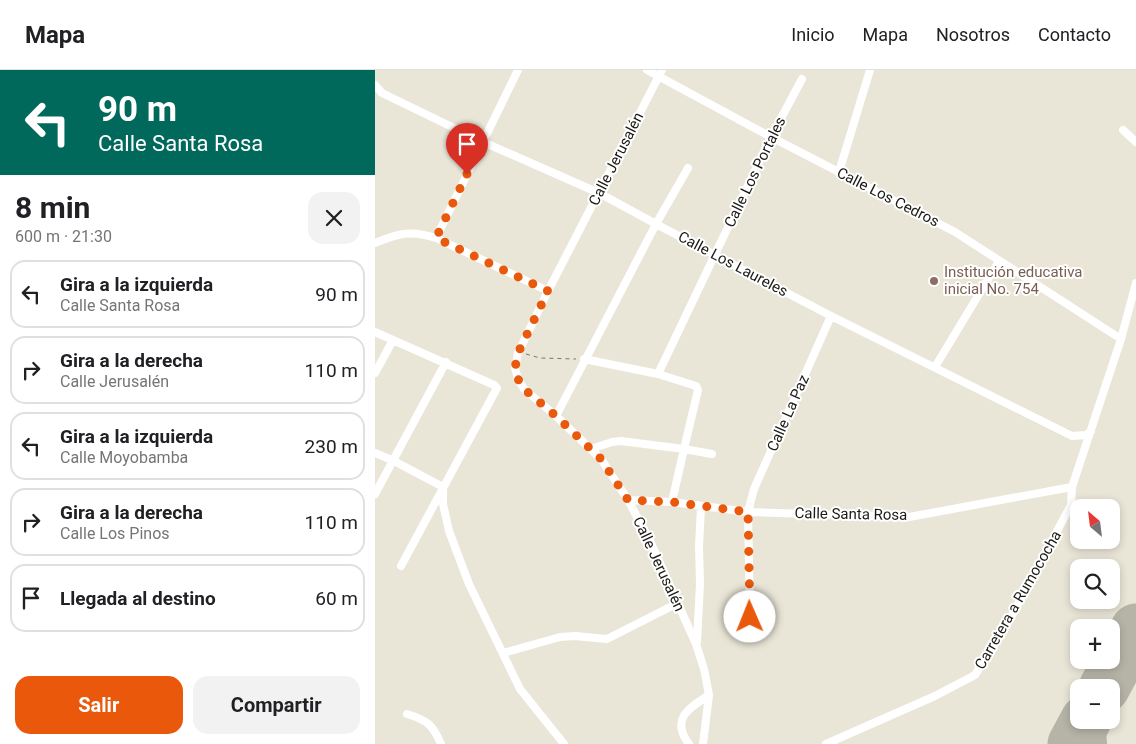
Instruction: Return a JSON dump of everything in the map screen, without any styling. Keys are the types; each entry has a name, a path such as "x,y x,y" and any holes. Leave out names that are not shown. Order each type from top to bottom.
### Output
{"street":[{"path":"436,238 517,70"},
{"name":"Calle Los Cedros","path":"647,70 660,73 771,137 955,232 1121,339"},
{"path":"839,172 870,70"},
{"name":"Calle Jerusalén","path":"660,73 548,291 518,353 515,368 518,379 524,389 556,416 601,459 628,500 696,644 709,695 703,744"},
{"name":"Calle Los Portales","path":"658,374 771,137 802,79"},
{"name":"Calle Los Laureles","path":"375,85 381,93 483,142 599,192 831,316 1072,436 1085,435 1091,431"},
{"path":"1123,130 1136,142"},
{"path":"556,416 656,224 688,168"},
{"path":"375,243 391,236 406,233 423,234 436,238 548,291"},
{"path":"935,367 999,261"},
{"name":"Carretera a Rumococha","path":"826,744 935,696 975,675 1005,630 1067,515 1071,505 1072,487 1121,339 1136,283"},
{"name":"Calle La Paz","path":"750,617 748,512 754,489 831,316"},
{"path":"375,332 446,362 495,385 497,388 401,566"},
{"path":"375,373 393,340"},
{"path":"585,360 658,374 697,388 672,502"},
{"path":"375,494 446,362"},
{"path":"591,449 621,441 712,454"},
{"path":"375,453 443,487"},
{"path":"443,487 443,504 449,531 469,584 520,689 564,744"},
{"name":"Calle Santa Rosa","path":"628,500 672,502 748,512 909,516 1072,487"},
{"path":"696,644 700,584 701,507"},
{"path":"503,653 560,637 575,636 607,639 678,604"},
{"path":"689,744 682,735 681,728 685,714 689,708 709,695"},
{"path":"407,714 421,718 427,723 435,731 441,744"}],"path":[{"path":"518,353 540,358 585,360"}],"taxiway":[{"path":"1096,729 1097,744"}],"runway":[{"path":"1109,679 1136,629"},
{"path":"1073,744 1081,729"}],"place":[{"name":"Institución educativa inicial No. 754","path":"934,281"}],"route":[{"path":"467,174 436,238 548,291 518,353 515,368 518,379 524,389 556,416 601,459 628,500 672,502 748,512 750,617"}]}
